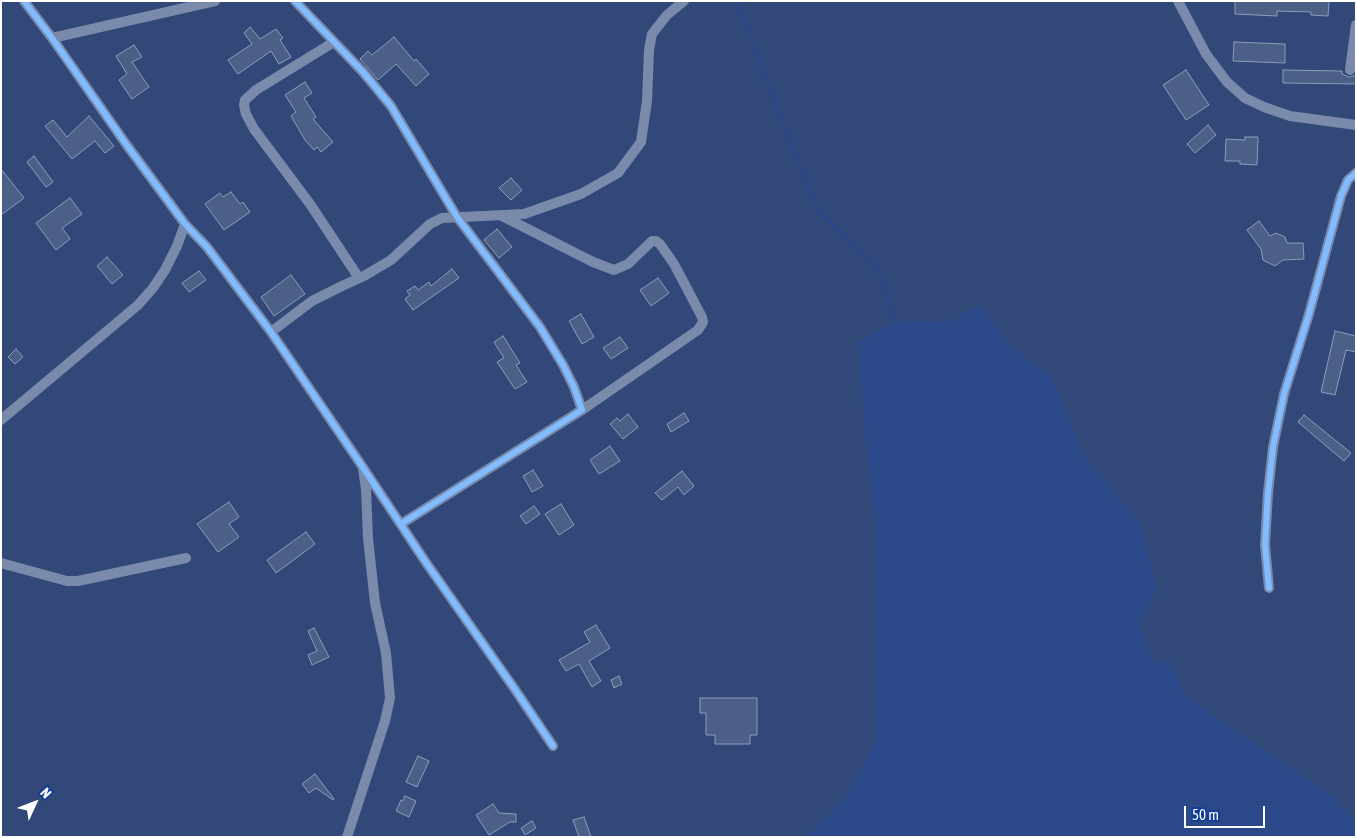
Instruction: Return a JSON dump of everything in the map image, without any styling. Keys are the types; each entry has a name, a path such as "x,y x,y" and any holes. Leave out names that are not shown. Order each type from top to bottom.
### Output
{"street":[{"path":"24,1 184,224 207,247 271,332 553,746"},
{"path":"52,38 215,1"},
{"path":"295,1 363,72 391,106 457,217 540,327 566,373 582,410"},
{"path":"271,332 312,301 391,260 430,224 442,218 524,214 581,194 618,174 641,142 647,101 652,34 667,15 684,1"},
{"path":"1178,1 1206,54 1227,82 1245,98 1290,116 1356,125"},
{"path":"1350,70 1356,25"},
{"path":"334,42 256,90 245,100 244,106 254,129 315,211 359,278"},
{"path":"1269,588 1265,546 1268,493 1273,447 1282,403 1309,314 1341,196 1348,180 1356,173"},
{"path":"401,524 582,410 698,330 703,322 702,317 660,244 652,242 628,264 614,270 593,262 501,216"},
{"path":"1,420 138,305 165,270 177,246 184,224"},
{"path":"347,837 385,721 390,698 386,654 375,603 368,538 366,489 362,466"},
{"path":"1,563 67,581 78,581 186,558"}],"water":[{"path":"980,305 1010,346 1051,376 1084,456 1140,523 1157,589 1140,625 1153,663 1171,659 1184,695 1332,796 1354,820 1356,819 1356,837 806,837 843,800 876,741 876,527 865,435 858,342 895,321 949,322"}],"building":[{"path":"1235,1 1329,1 1328,16 1311,15 1311,12 1277,11 1277,16 1235,14"},
{"path":"250,27 260,39 276,29 283,38 280,40 291,57 279,64 271,51 238,74 228,60 252,44 244,33"},
{"path":"394,37 414,61 416,59 429,74 416,86 396,64 378,80 360,59 368,51 372,55"},
{"path":"1234,42 1285,44 1285,63 1233,61"},
{"path":"134,45 142,57 132,62 149,87 132,99 119,80 127,74 116,56"},
{"path":"1186,70 1209,105 1186,120 1163,85"},
{"path":"1283,70 1342,71 1342,74 1349,77 1356,75 1356,84 1283,83"},
{"path":"305,82 312,93 304,98 316,117 313,119 333,142 321,152 317,147 314,150 305,140 291,116 296,112 285,95"},
{"path":"89,116 114,146 105,153 95,141 72,159 45,126 53,120 67,137"},
{"path":"1208,125 1216,135 1195,153 1187,144"},
{"path":"1245,137 1258,137 1257,165 1240,164 1240,161 1225,161 1226,139 1245,140"},
{"path":"34,156 53,182 46,187 27,162"},
{"path":"1,169 24,198 1,215"},
{"path":"511,178 522,190 511,200 499,188"},
{"path":"231,192 240,204 243,202 250,212 224,230 205,204 220,193 223,197"},
{"path":"70,198 82,214 62,228 70,239 56,250 36,223"},
{"path":"1259,221 1270,236 1276,233 1285,237 1287,243 1303,243 1304,259 1283,260 1275,266 1263,260 1261,249 1247,230"},
{"path":"497,229 512,247 499,258 484,240"},
{"path":"107,257 123,275 112,284 97,266"},
{"path":"452,269 459,278 413,310 405,299 410,295 407,291 415,286 418,290 429,282 431,286"},
{"path":"199,271 206,280 189,292 182,283"},
{"path":"291,275 305,294 274,316 261,297"},
{"path":"658,278 669,293 651,306 640,290"},
{"path":"581,314 594,337 582,344 569,321"},
{"path":"1335,331 1356,336 1356,352 1346,350 1335,395 1321,392"},
{"path":"503,336 520,363 516,365 527,382 515,389 497,362 504,358 494,342"},
{"path":"620,337 628,348 611,359 603,348"},
{"path":"16,349 23,357 15,364 8,357"},
{"path":"684,413 689,421 671,432 667,424"},
{"path":"628,414 638,427 623,439 610,424 617,418 620,421"},
{"path":"1304,415 1351,453 1344,461 1298,422"},
{"path":"610,446 620,461 599,474 590,460"},
{"path":"533,470 543,486 532,492 523,476"},
{"path":"682,471 694,486 684,495 678,487 662,500 655,493"},
{"path":"229,502 239,517 229,524 239,537 218,552 197,524"},
{"path":"561,504 574,525 559,535 545,514"},
{"path":"534,506 540,514 526,524 520,516"},
{"path":"306,532 315,544 276,573 267,560"},
{"path":"596,625 610,648 589,661 601,681 592,687 579,664 566,671 559,660 590,642 584,632"},
{"path":"314,628 329,657 312,665 308,655 317,651 308,631"},
{"path":"619,676 622,684 614,688 611,680"},
{"path":"700,698 757,698 757,735 750,735 750,744 715,744 715,735 706,735 706,713 700,713"},
{"path":"418,756 429,761 417,787 406,782"},
{"path":"315,774 333,800 316,788 309,793 302,784"},
{"path":"405,796 416,801 409,817 396,811"},
{"path":"493,804 499,813 516,814 516,822 510,822 489,835 476,815"},
{"path":"584,817 591,837 579,837 573,820"},
{"path":"532,821 536,828 525,835 521,828"}],"waterway":[{"path":"737,1 819,212 877,266 896,325"}],"cycle path":[{"path":"24,1 185,224 207,247 271,332 427,564 553,746"},
{"path":"295,1 363,72 391,106 457,217 540,327 563,365 574,387 582,410 401,524"},
{"path":"1269,588 1265,545 1268,493 1273,447 1284,394 1309,314 1341,196 1348,180 1356,173"}]}
